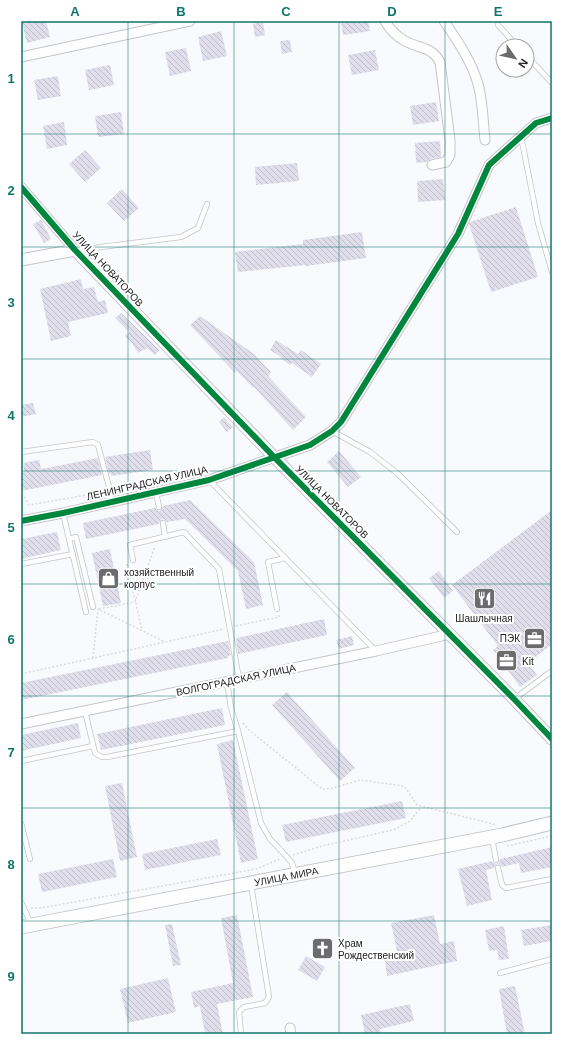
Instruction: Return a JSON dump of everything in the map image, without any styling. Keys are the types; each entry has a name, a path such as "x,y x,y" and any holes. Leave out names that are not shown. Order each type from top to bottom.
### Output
{"main road":[{"name":"УЛИЦА МИРА","path":"26,926 497,836 552,823"}],"street":[{"path":"21,57 190,21"},
{"path":"385,21 392,31 400,38 429,50 440,62 450,140 450,155 446,162 432,165"},
{"path":"444,21 468,61 478,83 485,140"},
{"name":"ЛЕНИНГРАДСКАЯ УЛИЦА","path":"21,521 209,480 310,445 332,431 341,422 458,234 489,165 536,123 552,118"},
{"name":"УЛИЦА НОВАТОРОВ","path":"21,187 75,250 275,458 552,739"},
{"path":"21,260 75,250"},
{"name":"ВОЛГОГРАДСКАЯ УЛИЦА","path":"21,724 376,651 450,634"}],"lane":[{"path":"498,25 510,38"},
{"path":"535,65 552,83"},
{"path":"521,136 538,223 552,272"},
{"path":"75,250 181,237 198,228 207,204"},
{"path":"332,431 370,452 397,473 457,532"},
{"path":"21,452 93,442 98,445 113,502"},
{"path":"209,480 376,651"},
{"path":"156,492 159,507"},
{"path":"63,513 86,612"},
{"path":"162,523 166,537"},
{"path":"133,560 130,545 184,532 219,569 239,679"},
{"path":"69,539 76,537 93,607"},
{"path":"21,564 73,554"},
{"path":"278,609 268,562 285,558"},
{"path":"514,699 552,671"},
{"path":"227,682 231,708 238,730 261,823 270,839 292,863 296,874"},
{"path":"86,710 93,746 97,756 107,757 238,730"},
{"path":"21,761 93,746"},
{"path":"21,823 30,859"},
{"path":"496,860 497,836"},
{"path":"498,868 502,885 506,888 552,879"},
{"path":"241,1034 239,1012 244,1007 265,1003 268,996 250,883"},
{"path":"21,902 24,908 26,926"},
{"path":"500,973 552,959"}],"path":[{"path":"21,497 24,496 28,505 110,491"},
{"path":"136,602 158,539"},
{"path":"133,560 126,562 142,630"},
{"path":"98,609 136,602"},
{"path":"93,607 166,642"},
{"path":"93,658 98,609"},
{"path":"21,674 279,617 278,609"},
{"path":"231,708 249,730 322,789 333,788 360,780 404,786 417,805 421,807 501,826 497,836 504,846 552,836"},
{"path":"24,908 41,908 256,869 322,846 393,830 410,821 421,807"}],"building":[{"path":"46,21 50,37 27,43 22,23"},
{"path":"341,21 368,21 370,31 343,35"},
{"path":"263,22 265,35 255,37 253,24"},
{"path":"221,31 227,56 203,61 198,37"},
{"path":"290,40 292,52 282,54 280,41"},
{"path":"186,48 191,71 170,76 165,52"},
{"path":"375,50 379,70 352,75 348,55"},
{"path":"110,65 114,85 89,90 85,70"},
{"path":"58,76 61,96 38,100 34,80"},
{"path":"436,102 439,121 413,125 410,106"},
{"path":"121,112 124,134 98,137 95,116"},
{"path":"64,122 67,145 47,149 43,126"},
{"path":"440,141 441,157 430,159 427,162 416,163 415,143"},
{"path":"85,150 101,168 85,182 69,164"},
{"path":"297,163 299,181 256,185 255,167"},
{"path":"443,179 445,200 418,202 417,181"},
{"path":"122,189 139,208 124,221 107,203"},
{"path":"516,207 538,277 491,292 469,224 470,222"},
{"path":"41,220 51,239 44,243 33,224"},
{"path":"362,232 366,258 306,266 238,272 235,252 303,244 303,240"},
{"path":"81,279 83,289 94,287 98,302 105,300 108,313 68,322 71,336 51,341 40,289"},
{"path":"121,313 160,350 155,355 147,348 138,353 132,343 125,336 129,332 115,318"},
{"path":"200,316 254,354 271,372 268,376 306,417 293,430 254,387 253,388 237,371 235,373 190,325"},
{"path":"276,340 298,354 301,350 321,364 312,377 292,363 290,365 270,350"},
{"path":"33,403 36,414 21,417 21,405"},
{"path":"224,417 233,427 227,432 219,422"},
{"path":"150,450 153,470 111,476 111,473 109,474 105,457"},
{"path":"339,451 361,477 348,487 327,462"},
{"path":"98,458 102,475 21,491 21,473 24,472 23,463 39,460 41,469"},
{"path":"190,500 254,562 263,605 246,609 238,571 185,519 167,522 162,519 159,524 86,539 83,523 155,508 160,511 163,506"},
{"path":"552,510 552,644 528,663 537,675 520,687 493,650 498,646 452,585"},
{"path":"57,532 61,550 21,559 21,539"},
{"path":"110,549 121,603 103,606 92,553"},
{"path":"439,571 453,591 444,598 429,578"},
{"path":"324,619 327,635 238,654 237,638"},
{"path":"352,636 354,645 339,649 336,640"},
{"path":"228,641 231,655 228,656 228,658 21,700 21,683"},
{"path":"287,692 355,768 340,781 272,705"},
{"path":"222,708 225,725 101,750 97,734"},
{"path":"78,723 81,738 21,751 21,735"},
{"path":"233,740 258,859 241,863 217,744"},
{"path":"122,783 137,857 120,861 105,786"},
{"path":"402,801 406,818 286,842 282,825"},
{"path":"217,839 221,855 145,870 142,854"},
{"path":"552,847 552,867 521,873 519,863 502,867 498,864 494,868 486,870 492,900 467,906 458,869 492,861 497,864 500,859"},
{"path":"113,859 117,877 42,892 38,874"},
{"path":"237,915 253,997 217,1004 223,1034 205,1034 200,1006 194,1008 191,992 233,983 221,918"},
{"path":"434,915 440,944 454,941 457,961 387,976 385,959 398,956 391,923"},
{"path":"172,924 181,965 173,966 165,925"},
{"path":"552,925 552,941 524,946 521,930"},
{"path":"504,926 509,959 499,960 497,950 489,951 485,930"},
{"path":"306,956 325,967 317,981 298,970"},
{"path":"168,978 176,1012 128,1023 120,989"},
{"path":"515,986 525,1034 507,1034 499,989"},
{"path":"410,1004 414,1021 380,1029 381,1034 365,1034 361,1015"}],"cycle path":[{"path":"21,521 209,480 310,445 332,431 341,422 458,234 489,165 536,123 552,118"},
{"path":"21,187 75,250 275,458 552,739"}],"place":[{"name":"хозяйственный корпус","path":"109,578"},
{"name":"Шашлычная","path":"484,598"},
{"name":"ПЭК","path":"535,638"},
{"name":"Kit","path":"507,661"},
{"name":"Храм Рождественский","path":"322,949"}]}
